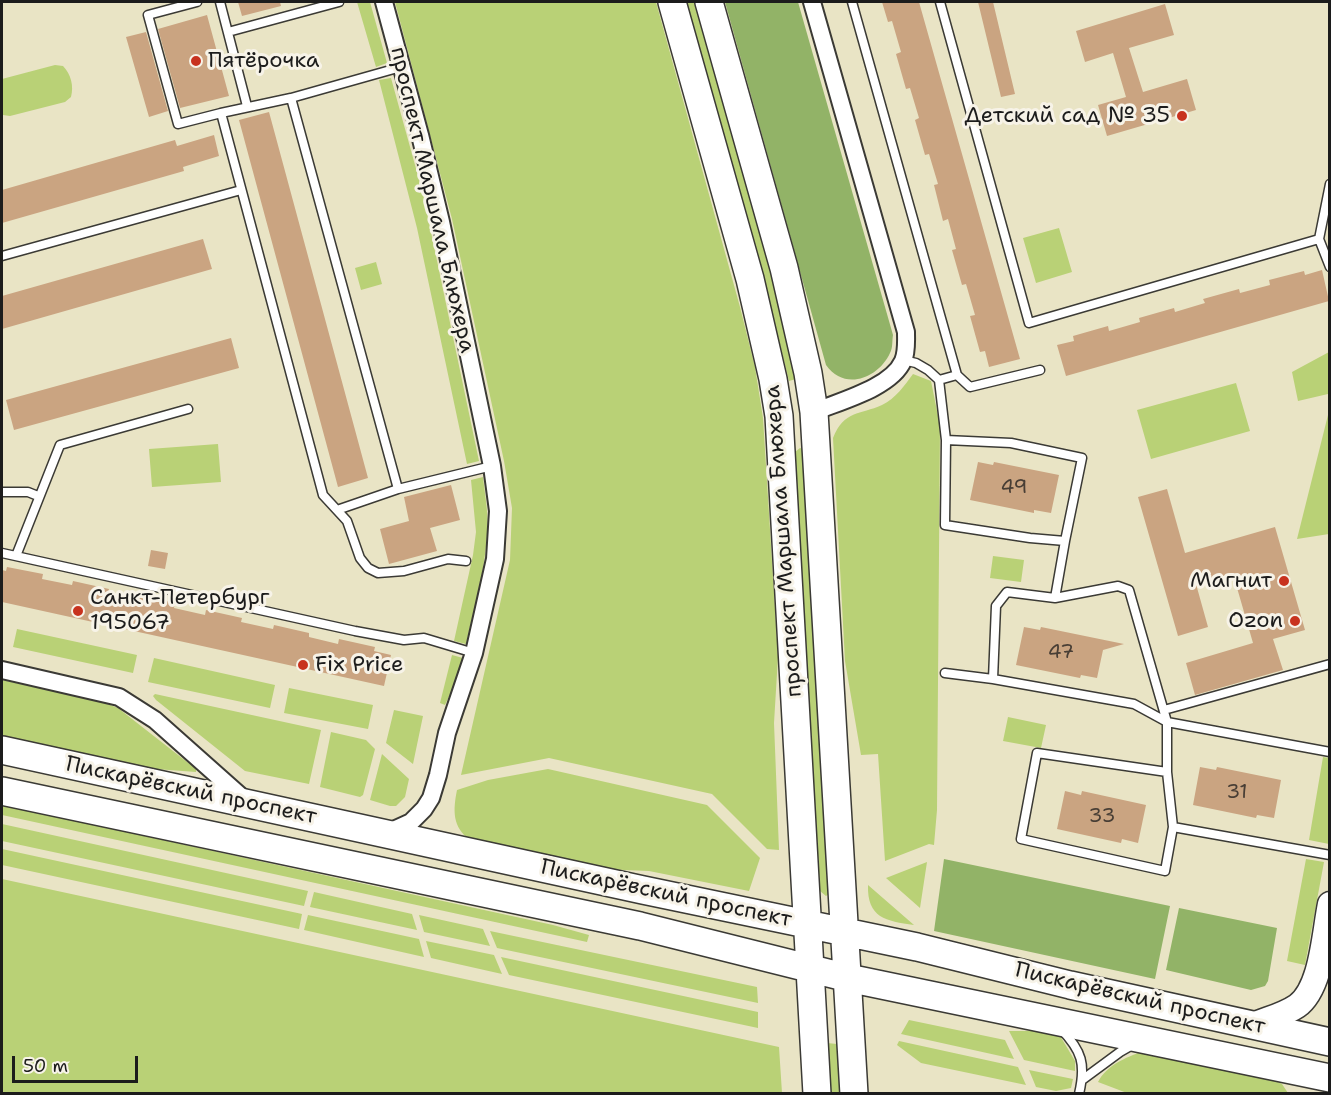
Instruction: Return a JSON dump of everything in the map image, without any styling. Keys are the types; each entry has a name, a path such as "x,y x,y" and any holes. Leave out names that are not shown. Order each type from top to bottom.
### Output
{"main road":[{"name":"проспект Маршала Блюхера","path":"672,2 750,279 774,379 779,416 817,1094"},
{"name":"проспект Маршала Блюхера","path":"709,2 784,268 808,373 814,412 854,1094"},
{"path":"779,416 814,412"},
{"name":"Пискарёвский проспект","path":"2,750 917,947 1070,985 1329,1042"},
{"name":"Пискарёвский проспект","path":"2,791 640,926 848,978 1145,1040 1321,1083"}],"street":[{"name":"проспект Маршала Блюхера","path":"384,2 441,222 492,466 498,511 495,560 474,653 447,733 431,798 411,822 386,833"},
{"path":"812,2 906,332 906,349 903,360"},
{"name":"проспект Маршала Блюхера","path":"814,412 882,383 896,371 903,360"},
{"path":"2,670 119,697 155,720 248,803"},
{"path":"1253,1025 1296,1007 1310,991 1316,978 1329,904"}],"lane":[{"path":"197,2 148,15 178,124 247,106 291,98 401,67"},
{"path":"220,2 247,106"},
{"path":"228,32 339,2"},
{"path":"852,2 957,375 970,387 1040,370"},
{"path":"940,2 1029,323 1318,239"},
{"path":"291,98 398,489"},
{"path":"220,113 323,495 347,521 360,558 368,568 378,573 404,571 448,559 466,561"},
{"path":"1329,184 1318,239 1329,267"},
{"path":"2,256 242,190"},
{"path":"903,360 922,366 939,380 946,440 945,525 1065,542"},
{"path":"939,380 957,375"},
{"path":"16,556 60,445 188,409"},
{"path":"946,440 1011,443 1082,458 1055,597"},
{"path":"337,510 398,489 492,466"},
{"path":"2,492 28,492 38,496"},
{"path":"2,553 355,631 404,640 424,638 474,653"},
{"path":"993,679 996,606 1007,592 1055,597 1118,586 1129,590 1167,722 1167,772 1173,827 1165,871 1021,838 1038,753 1167,772"},
{"path":"1164,710 1329,664"},
{"path":"945,673 993,679 1134,704 1167,722 1329,752"},
{"path":"1173,827 1329,855"},
{"path":"1052,1020 1079,1052 1083,1067 1079,1094"},
{"path":"1082,1080 1120,1052 1145,1040"}],"green space":[{"path":"357,2 370,2 387,63 376,67"},
{"path":"395,2 656,2 740,307 755,367 763,418 778,657 774,723 779,850 767,849 712,794 549,758 461,775 510,560 512,508 452,219"},
{"path":"686,2 694,2 770,269 796,379 789,381 762,272"},
{"path":"725,2 798,2 893,335 891,351 885,362 869,375 851,379 842,378 826,365"},
{"path":"55,65 63,66 70,76 71,97 65,102 10,116 3,115 2,79"},
{"path":"391,78 423,194 479,461 467,464 417,228 379,80"},
{"path":"1059,228 1072,272 1036,283 1023,238"},
{"path":"376,262 382,284 361,290 355,268"},
{"path":"1329,352 1328,394 1298,401 1292,372"},
{"path":"913,374 931,381 940,426 937,810 934,845 929,844 885,861 878,754 861,755 845,661 833,438 842,422 853,415 887,402"},
{"path":"1236,383 1250,431 1151,459 1137,410"},
{"path":"1329,411 1329,534 1297,539"},
{"path":"218,444 221,482 152,487 149,449"},
{"path":"800,448 803,449 829,894 826,896 820,891 795,452"},
{"path":"483,477 488,520 486,548 466,644 454,641 476,532 471,480"},
{"path":"993,556 1024,560 1021,582 990,578"},
{"path":"17,629 137,655 133,673 13,647"},
{"path":"452,655 463,658 458,677 445,705 440,703"},
{"path":"154,658 275,685 270,708 148,682"},
{"path":"2,680 100,701 118,708 196,769 196,772 129,767 2,740"},
{"path":"289,688 373,705 368,729 284,713"},
{"path":"155,694 321,730 309,784 245,771 156,700 153,696"},
{"path":"394,710 423,716 413,764 386,743"},
{"path":"1008,717 1046,725 1041,748 1003,741"},
{"path":"331,732 366,740 375,749 363,795 360,797 320,787"},
{"path":"382,754 409,779 405,797 396,806 370,800"},
{"path":"1323,757 1329,758 1329,844 1309,840"},
{"path":"548,769 707,805 760,858 749,891 649,871 600,869 470,840 460,830 455,818 457,790 488,780"},
{"path":"2,805 553,925 589,935 587,942 2,815"},
{"path":"2,824 308,891 304,906 2,841"},
{"path":"2,849 302,914 299,929 2,865"},
{"path":"944,859 1170,906 1155,979 934,931"},
{"path":"1306,859 1324,862 1305,965 1287,961"},
{"path":"927,862 920,908 886,878"},
{"path":"2,879 779,1047 782,1093 2,1093"},
{"path":"868,885 914,925 895,922 880,916 871,905"},
{"path":"314,892 412,914 417,930 310,907"},
{"path":"1179,908 1277,928 1268,981 1265,986 1251,990 1166,970"},
{"path":"308,915 419,939 424,957 304,930"},
{"path":"419,915 483,929 490,946 424,932"},
{"path":"490,931 757,987 758,1003 497,948"},
{"path":"426,941 494,955 502,974 431,958"},
{"path":"501,957 758,1012 758,1028 509,975"},
{"path":"909,1020 1005,1040 1014,1059 901,1034"},
{"path":"1009,1031 1051,1031 1059,1034 1075,1061 1075,1071 1024,1060"},
{"path":"899,1041 1018,1067 1026,1085 921,1063 897,1045"},
{"path":"827,1043 837,1044 840,1093 830,1093"},
{"path":"1143,1051 1272,1079 1282,1084 1288,1093 1127,1093 1098,1082 1111,1067"},
{"path":"1029,1070 1073,1079 1071,1088 1056,1091 1036,1087"}],"building":[{"path":"238,2 280,2 281,6 242,16"},
{"path":"882,2 919,2 1020,359 989,367 985,351 980,352 970,316 975,315 966,284 962,285 952,250 956,249 948,219 943,221 934,185 938,184 929,154 925,155 915,120 919,118 910,88 906,89 896,54 901,52 892,21 888,22"},
{"path":"978,2 993,2 1015,94 1001,97"},
{"path":"1165,4 1174,35 1129,48 1143,92 1187,79 1196,110 1107,136 1098,105 1126,97 1113,53 1085,62 1076,31"},
{"name":"Пятёрочка","path":"207,15 229,96 180,108 158,29"},
{"path":"146,32 168,111 149,117 126,37"},
{"path":"269,112 368,478 338,487 239,120"},
{"path":"214,135 219,156 183,167 184,171 2,223 2,190 175,140 177,146"},
{"path":"203,239 212,269 2,329 2,296"},
{"path":"1322,270 1329,301 1066,376 1057,345 1074,341 1073,336 1108,326 1109,331 1140,322 1139,318 1174,308 1175,312 1205,303 1203,299 1239,289 1240,293 1270,285 1269,280 1304,271 1305,275"},
{"path":"231,338 239,368 14,430 6,400"},
{"path":"978,462 993,465 994,462 1059,475 1051,513 1034,510 1034,513 970,500"},
{"path":"451,485 460,520 430,528 437,551 389,564 380,529 409,521 404,497"},
{"path":"1167,489 1185,553 1275,527 1305,630 1273,639 1283,670 1195,695 1186,663 1253,643 1233,574 1196,584 1208,627 1178,636 1138,497"},
{"path":"151,550 168,553 165,569 148,566"},
{"path":"7,567 43,574 42,579 72,585 73,581 109,589 108,593 138,600 139,595 175,603 174,608 205,615 206,610 242,618 241,622 273,629 274,625 309,633 309,637 338,644 339,639 375,647 374,651 391,655 384,686 2,602 2,570 6,571"},
{"path":"1024,627 1040,630 1041,627 1124,644 1103,650 1097,678 1081,675 1080,678 1016,665"},
{"path":"1200,767 1216,770 1217,767 1281,780 1274,818 1257,815 1256,818 1193,805"},
{"path":"1065,791 1081,795 1082,791 1146,805 1138,843 1122,839 1121,843 1057,829"}],"place":[{"name":"Пятёрочка","path":"196,61"},
{"name":"Детский сад № 35","path":"1182,116"},
{"name":"Магнит","path":"1284,581"},
{"name":"Санкт-Петербург 195067","path":"78,611"},
{"name":"Ozon","path":"1295,621"},
{"name":"Fix Price","path":"303,665"}]}
